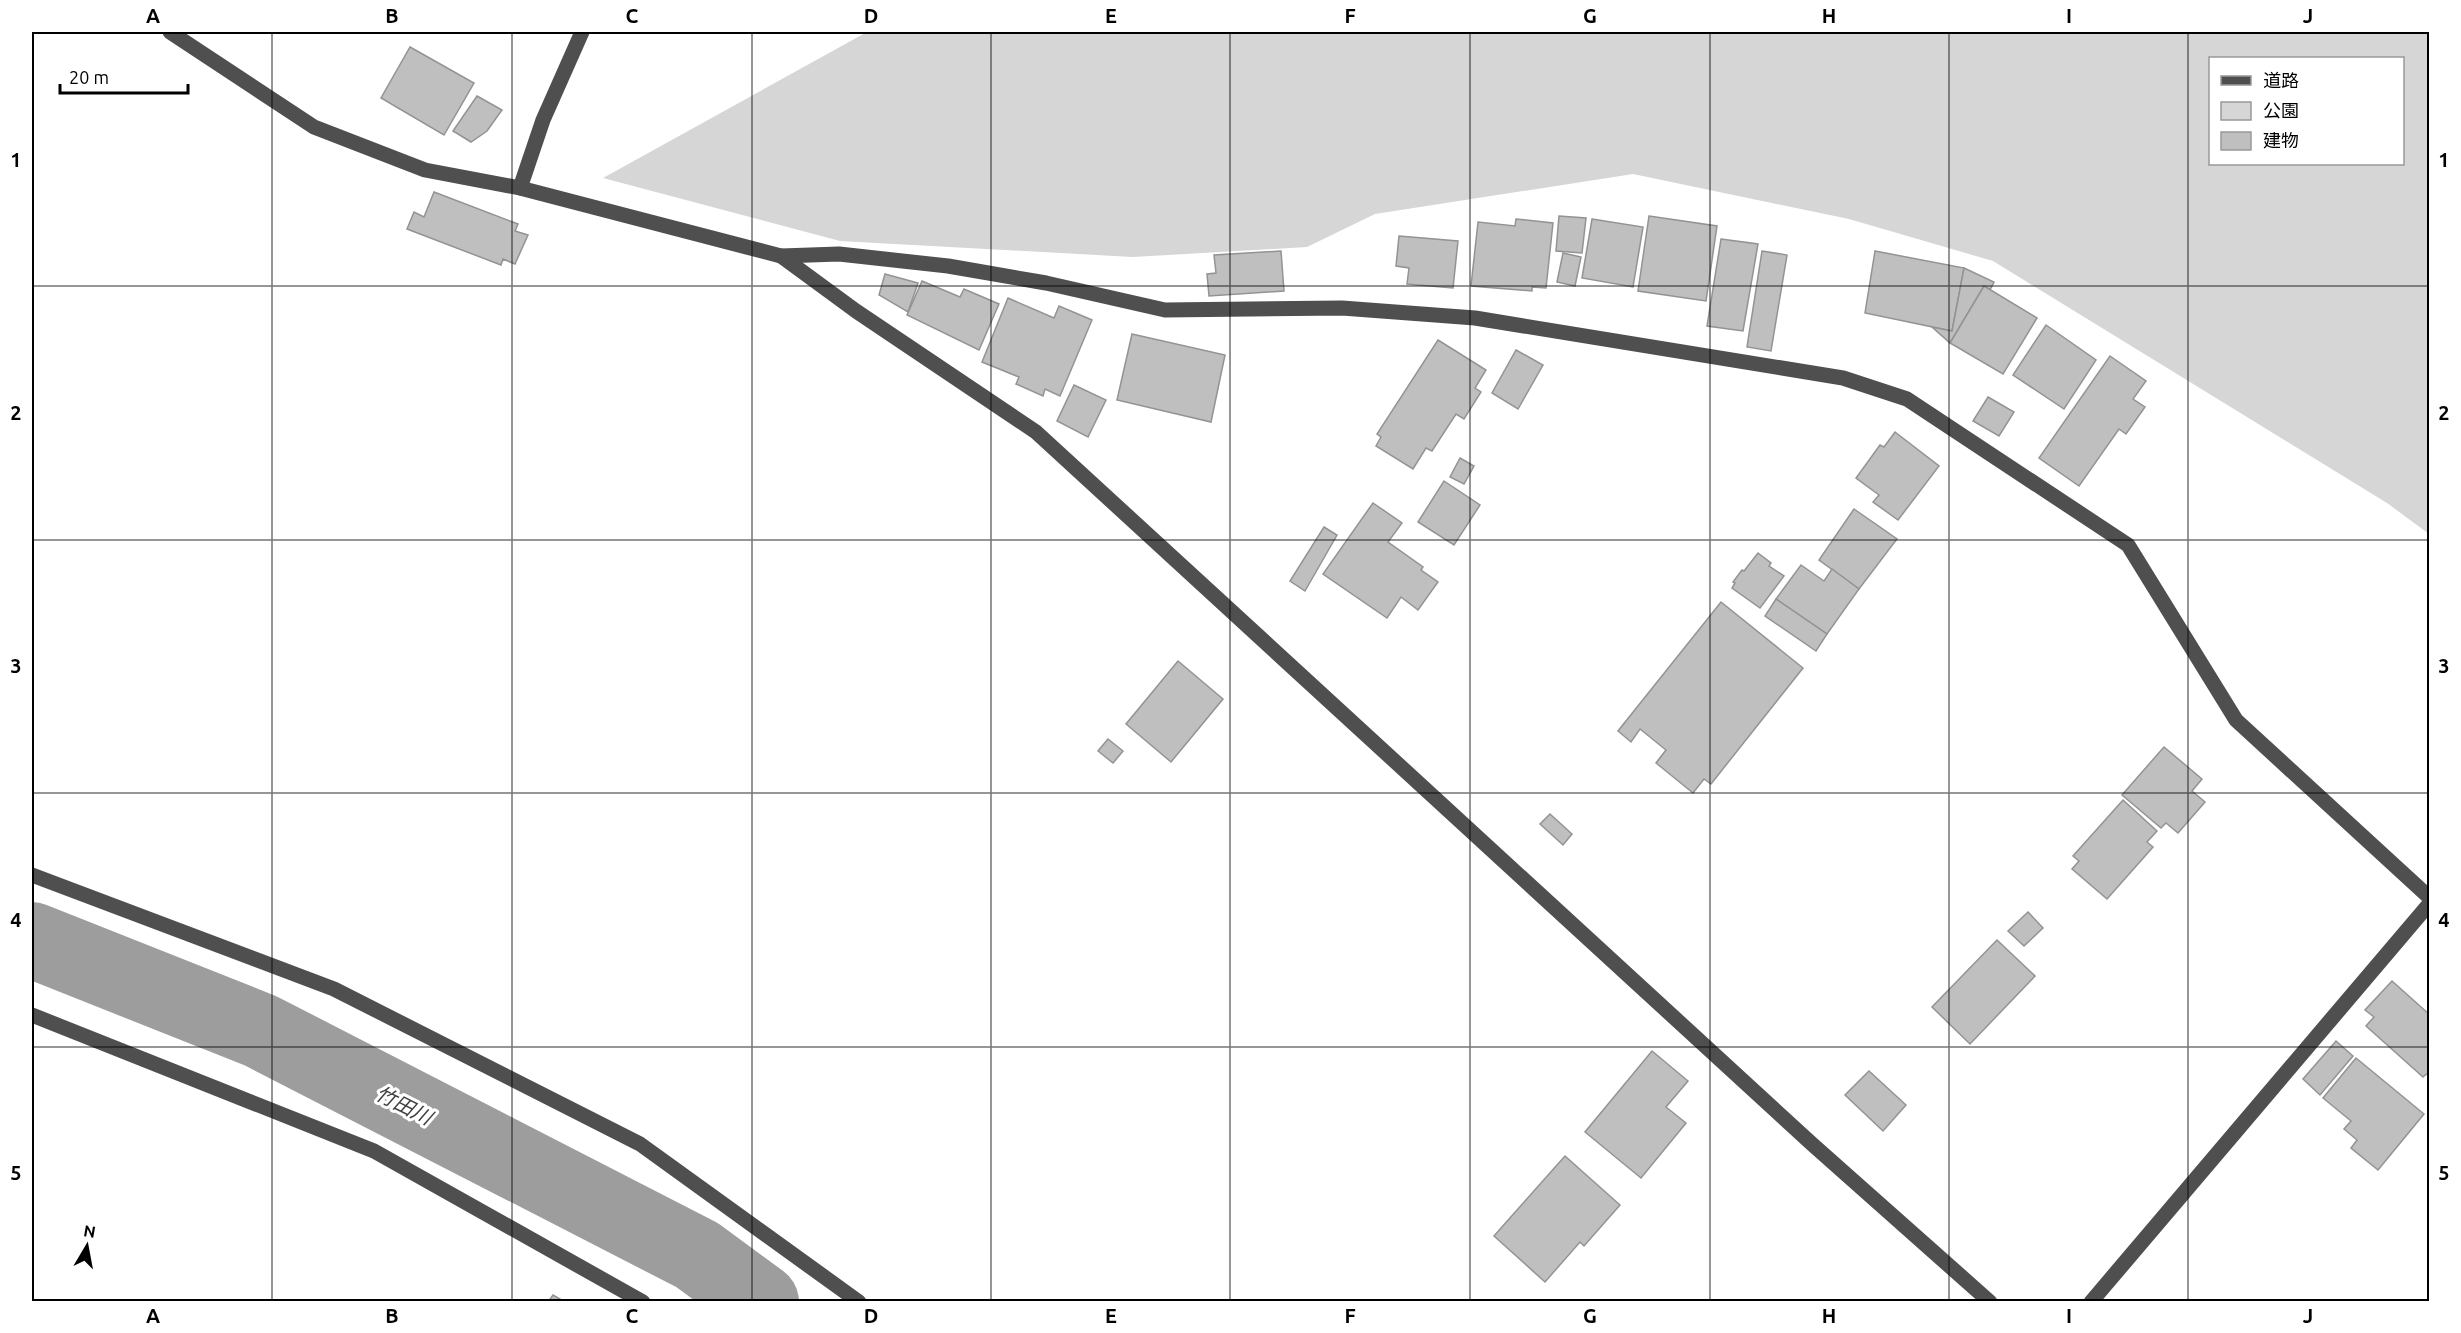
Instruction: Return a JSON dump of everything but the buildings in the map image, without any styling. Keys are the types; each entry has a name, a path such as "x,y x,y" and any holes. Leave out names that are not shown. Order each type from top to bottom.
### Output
{"street":[{"path":"170,32 314,127 425,170 520,188 781,256 839,254 948,266 1046,283 1165,310 1342,308 1475,318 1843,378 1907,399 2128,545 2235,720 2430,897"},
{"path":"520,188 543,120 582,32"},
{"path":"781,256 856,311 1036,432 1786,1120 1990,1302"},
{"path":"32,875 334,989 640,1144 859,1302"},
{"path":"2091,1302 2430,903"},
{"path":"32,1015 374,1151 643,1302"}],"green space":[{"path":"867,32 2429,32 2429,534 2387,503 1993,261 1849,219 1633,174 1375,214 1307,247 1133,257 840,241 603,178"}],"waterway":[{"name":"竹田川","path":"32,940 261,1031 697,1255 761,1302"}]}
